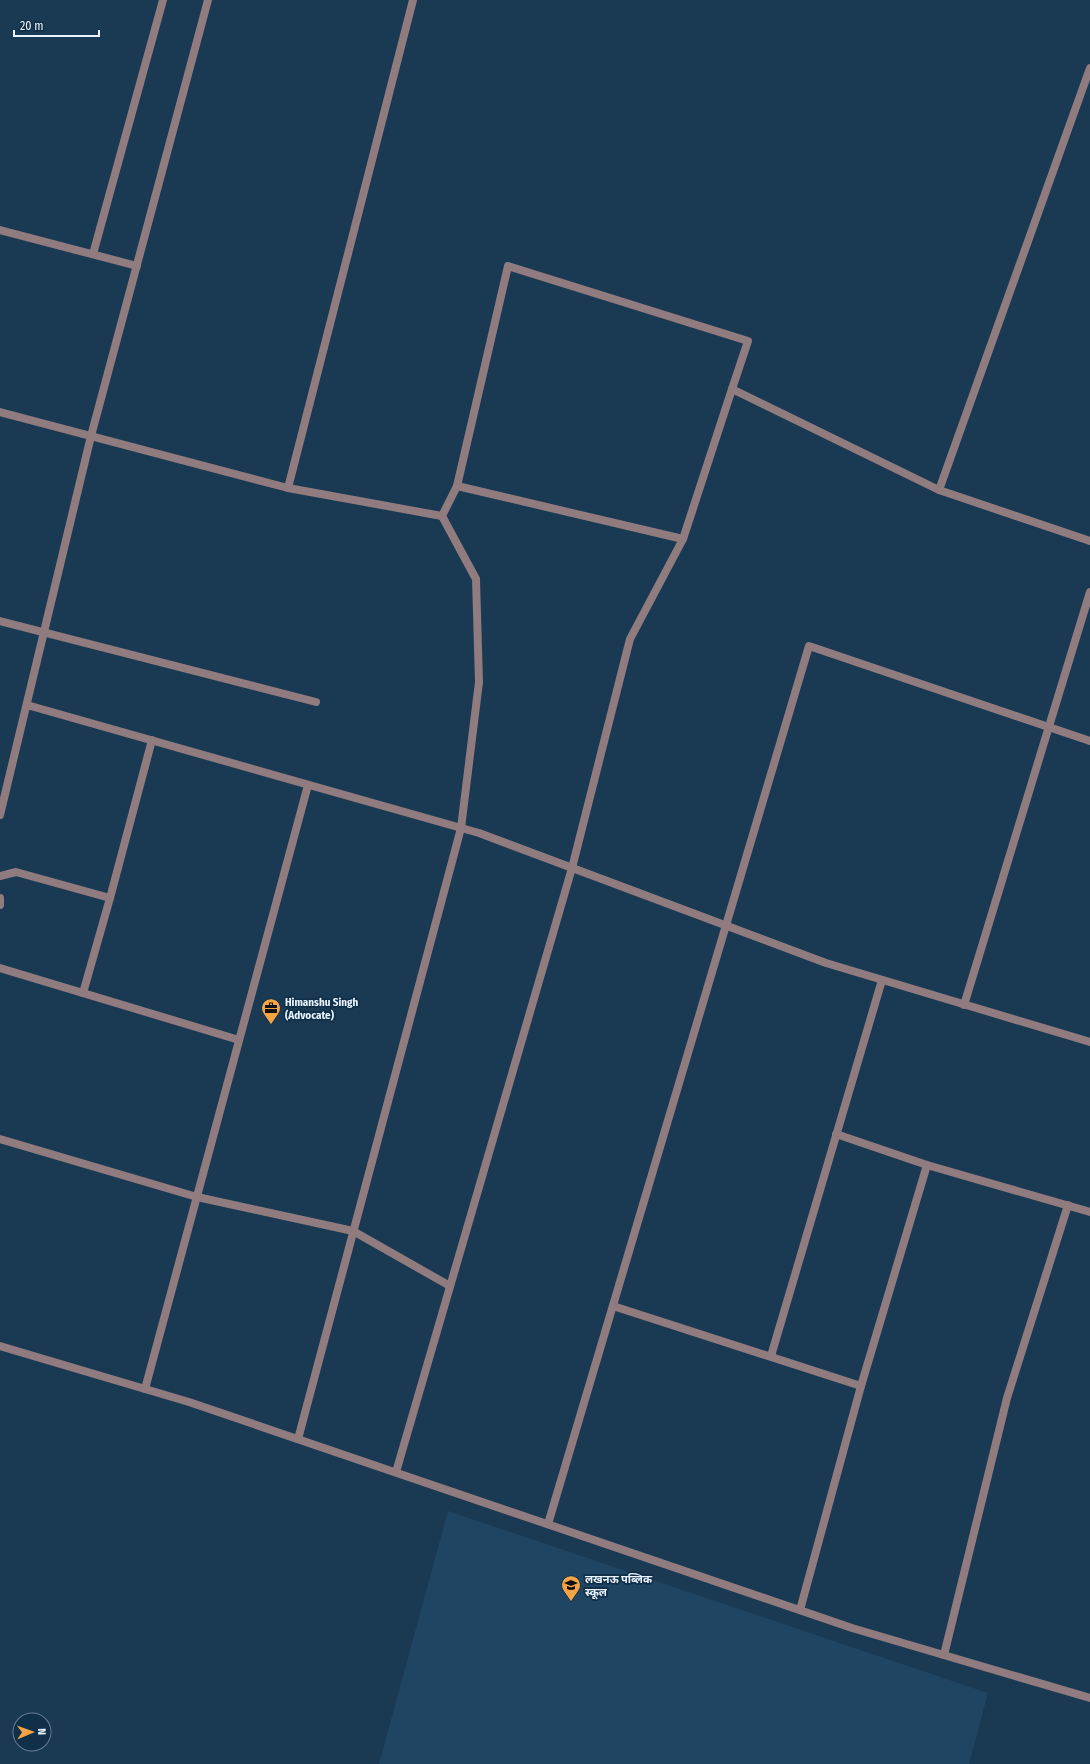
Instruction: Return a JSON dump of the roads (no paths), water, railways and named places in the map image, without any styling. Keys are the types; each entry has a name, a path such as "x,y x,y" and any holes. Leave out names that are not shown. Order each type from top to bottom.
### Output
{"street":[{"path":"93,254 163,0"},
{"path":"0,814 91,436 208,0"},
{"path":"288,488 413,0"},
{"path":"939,490 1090,68"},
{"path":"0,230 137,266"},
{"path":"396,1472 572,868 630,638 683,540 748,341 508,266 457,486 442,516"},
{"path":"732,389 939,490 1090,541"},
{"path":"0,412 288,488 442,516"},
{"path":"457,486 683,540"},
{"path":"298,1439 461,828 479,682 476,579 442,516"},
{"path":"964,1005 1090,592"},
{"path":"0,621 316,702"},
{"path":"548,1524 809,646 1090,741"},
{"path":"26,705 479,833 826,963 1090,1042"},
{"path":"82,993 110,898 152,740"},
{"path":"145,1389 308,785"},
{"path":"0,876 16,872 110,898"},
{"path":"0,898 0,905"},
{"path":"0,968 239,1040"},
{"path":"771,1356 882,980"},
{"path":"836,1134 928,1165 1090,1212"},
{"path":"0,1139 197,1197 353,1231 450,1286"},
{"path":"800,1610 861,1386 928,1165"},
{"path":"944,1655 1007,1398 1068,1205"},
{"path":"613,1306 861,1386"},
{"path":"0,1346 189,1402 852,1628 1090,1698"}],"place":[{"name":"Himanshu Singh (Advocate)","path":"271,1025"},
{"name":"लखनऊ पब्लिक स्कूल","path":"571,1602"}]}
